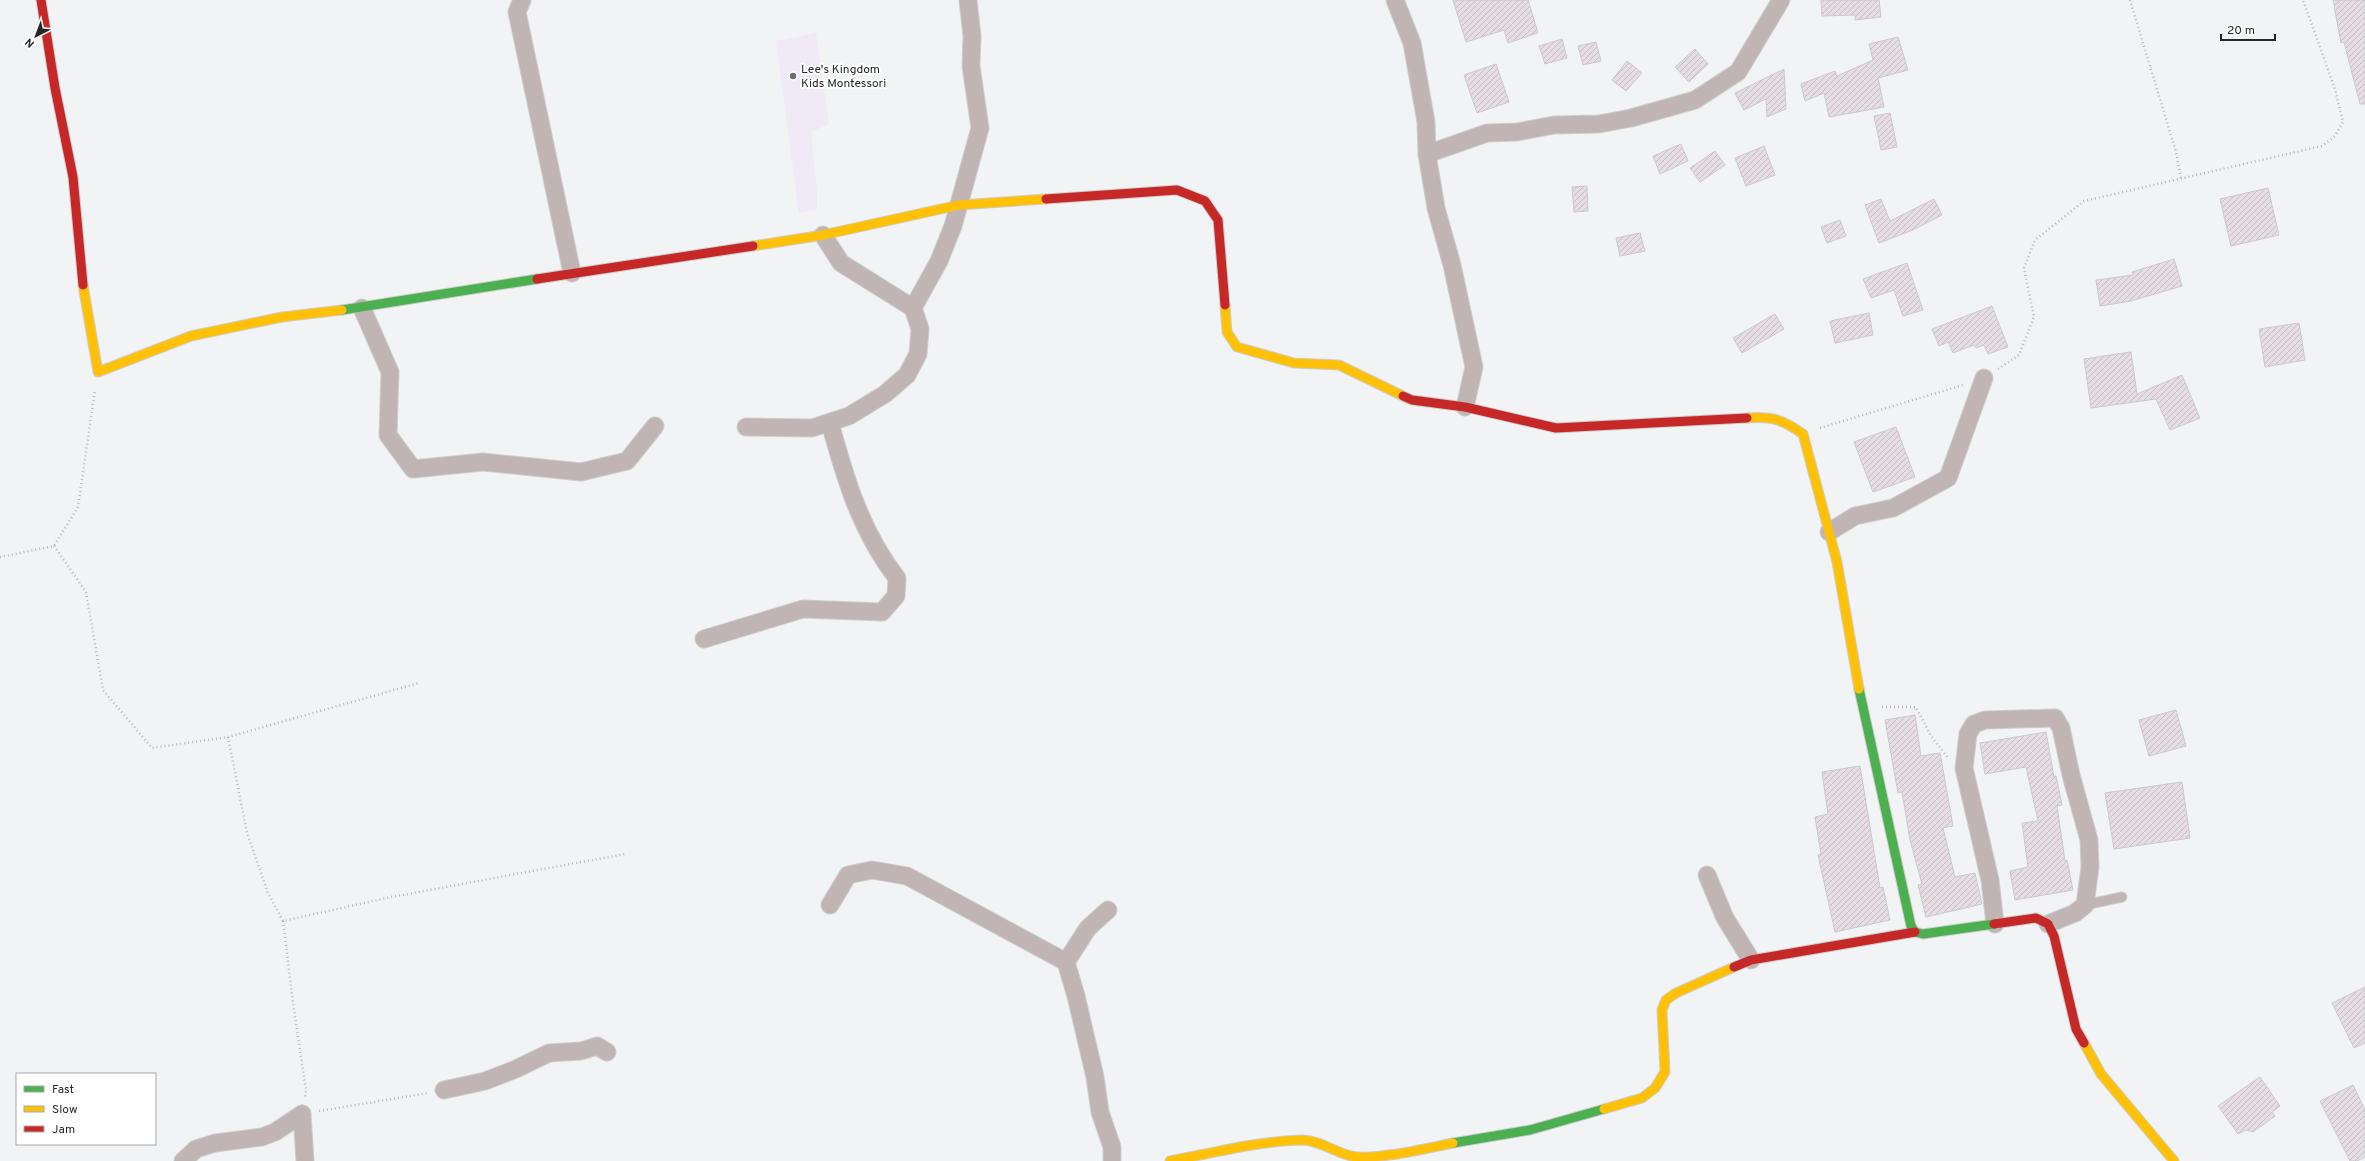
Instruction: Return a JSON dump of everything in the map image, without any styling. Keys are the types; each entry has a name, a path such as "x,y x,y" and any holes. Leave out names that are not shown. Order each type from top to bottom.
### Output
{"street":[{"path":"41,0 55,88 73,177 84,295 98,372 191,336 282,317 362,308 572,273 823,235 959,205 1177,190 1205,201 1218,220 1227,332 1237,347 1294,363 1339,366 1412,400 1465,407 1519,422 1556,428 1760,417 1784,421 1803,434 1837,562 1861,703 1912,926 1915,932"},
{"path":"522,0 517,12 572,273"},
{"path":"913,308 939,261 959,205 980,128 971,66 972,36 968,0"},
{"path":"1395,0 1412,43 1426,122 1426,154 1436,208 1452,265 1474,367 1465,407"},
{"path":"1426,154 1487,133 1517,132 1554,125 1599,124 1631,118 1695,100 1738,72 1781,0"},
{"path":"746,426 812,428 849,416 885,394 907,375 918,354 920,329 913,308 841,263 823,235"},
{"path":"362,308 390,372 388,435 413,469 483,462 581,472 627,462 655,426"},
{"path":"1829,532 1855,516 1893,508 1948,478 1984,378"},
{"path":"704,639 803,608 882,612 896,596 897,578 881,557 853,500 830,423"},
{"path":"1995,924 1990,880 1964,768 1968,734 1974,724 1985,720 2055,718 2059,722 2089,840 2090,866 2085,905 2075,913 2048,924"},
{"path":"830,905 848,875 872,870 907,876 1066,962 1096,1076 1100,1112 1112,1146 1112,1161"},
{"path":"1708,875 1725,918 1751,960"},
{"path":"1066,962 1088,928 1108,910"},
{"path":"1170,1161 1275,1142 1304,1140 1327,1146 1351,1156 1384,1155 1530,1130 1642,1098 1655,1088 1665,1072 1662,1010 1666,1000 1676,993 1751,960 1915,932 1923,934 2036,918 2048,924 2054,936 2076,1029 2101,1074 2174,1161"},
{"path":"444,1090 485,1081 516,1069 549,1053 581,1051 597,1046 608,1052"},
{"path":"183,1161 196,1149 202,1147 215,1143 262,1137 275,1132 302,1114"},
{"path":"302,1114 305,1161"}],"lane":[{"path":"2085,905 2122,897"}],"path":[{"path":"2130,0 2176,152 2181,178"},
{"path":"1803,434 1984,378 2019,355 2034,317 2024,268 2035,240 2084,201 2322,146 2335,136 2342,122 2335,89 2303,0"},
{"path":"0,557 54,546 78,507 98,372"},
{"path":"54,546 86,592 103,690 152,748 228,736 419,683"},
{"path":"1861,703 1891,708 1916,707 1931,736 1951,762 1964,768"},
{"path":"228,736 247,833 268,893 284,921 293,1003 306,1090 302,1114 444,1090"},
{"path":"284,921 391,897 625,854"}],"shaded area":[{"path":"816,33 829,124 811,132 817,191 817,210 799,213 776,41"}],"building":[{"path":"1453,0 1528,0 1538,33 1508,43 1504,30 1466,42"},
{"path":"1821,0 1879,0 1881,17 1855,20 1855,15 1822,16"},
{"path":"2333,0 2365,0 2365,104 2360,104 2344,42 2341,43"},
{"path":"1898,37 1908,70 1878,78 1884,107 1829,117 1824,93 1805,101 1801,84 1835,71 1837,76 1873,60 1869,44"},
{"path":"1562,39 1567,58 1545,64 1539,46"},
{"path":"1596,42 1601,61 1583,65 1578,46"},
{"path":"1695,49 1708,64 1689,82 1675,67"},
{"path":"1627,61 1642,73 1626,91 1612,80"},
{"path":"1496,64 1509,102 1477,113 1464,75"},
{"path":"1784,69 1786,109 1767,117 1766,99 1744,110 1735,93"},
{"path":"1890,113 1897,147 1881,150 1874,116"},
{"path":"1681,144 1688,161 1660,174 1653,156"},
{"path":"1764,146 1775,175 1746,186 1735,158"},
{"path":"1715,151 1725,165 1700,182 1690,168"},
{"path":"1587,186 1588,211 1574,212 1572,187"},
{"path":"2268,188 2279,235 2231,246 2220,199"},
{"path":"1881,199 1890,221 1934,199 1942,215 1913,230 1879,243 1865,205"},
{"path":"1840,220 1846,236 1827,243 1821,227"},
{"path":"1640,233 1645,251 1620,256 1616,238"},
{"path":"2174,259 2182,286 2131,301 2100,306 2096,280 2133,275 2132,272"},
{"path":"1907,263 1923,310 1903,316 1894,290 1871,298 1863,279"},
{"path":"1992,306 2008,347 1988,354 1984,345 1976,348 1974,345 1953,353 1948,342 1939,346 1932,329"},
{"path":"1869,313 1873,335 1835,343 1830,321"},
{"path":"1775,314 1784,329 1742,353 1733,338"},
{"path":"2299,323 2305,360 2265,367 2259,329"},
{"path":"2131,352 2137,394 2182,375 2200,418 2170,430 2156,399 2091,408 2084,359"},
{"path":"1896,427 1915,477 1873,492 1854,442"},
{"path":"2176,710 2186,746 2149,756 2139,720"},
{"path":"1915,715 1921,756 1940,753 1953,826 1943,828 1955,877 1975,873 1982,904 1926,917 1918,885 1922,884 1910,840 1902,792 1898,793 1885,720"},
{"path":"2046,732 2054,777 2056,776 2062,805 2057,806 2065,861 2067,860 2073,890 2015,900 2010,871 2028,867 2022,823 2038,821 2026,767 1985,774 1980,743"},
{"path":"1860,766 1880,888 1883,887 1890,920 1835,932 1818,855 1821,854 1815,817 1828,814 1822,772"},
{"path":"2182,782 2190,838 2114,849 2105,793"},
{"path":"2365,987 2365,1043 2354,1048 2332,1003"},
{"path":"2260,1077 2280,1106 2272,1112 2275,1116 2253,1132 2246,1130 2238,1134 2218,1106"},
{"path":"2353,1085 2365,1110 2365,1157 2357,1161 2350,1161 2320,1101"}],"traffic: fast":[{"path":"342,310 537,279"},
{"path":"1859,689 1911,926 1915,932 1923,934 1994,924"},
{"path":"1453,1143 1530,1130 1604,1109"}],"traffic: slow":[{"path":"753,246 823,235 959,205 1046,199"},
{"path":"83,285 98,372 191,336 282,317 342,310"},
{"path":"1225,305 1227,332 1237,347 1294,363 1339,365 1403,396"},
{"path":"1747,418 1771,418 1783,422 1803,434 1837,562 1859,689"},
{"path":"1604,1109 1642,1098 1655,1088 1665,1072 1662,1010 1666,1000 1676,993 1734,967"},
{"path":"2084,1043 2101,1074 2174,1161"},
{"path":"1170,1161 1252,1145 1285,1141 1302,1140 1314,1142 1351,1156 1361,1157 1401,1153 1453,1143"}],"traffic: jam":[{"path":"41,0 55,88 73,177 83,285"},
{"path":"1046,199 1177,190 1205,201 1218,220 1225,305"},
{"path":"537,279 753,246"},
{"path":"1403,396 1412,400 1465,407 1556,428 1747,418"},
{"path":"1994,924 2036,918 2048,924 2054,936 2076,1029 2084,1043"},
{"path":"1734,967 1751,960 1915,932"}],"place":[{"name":"Lee's Kingdom Kids Montessori","path":"793,76"}]}
